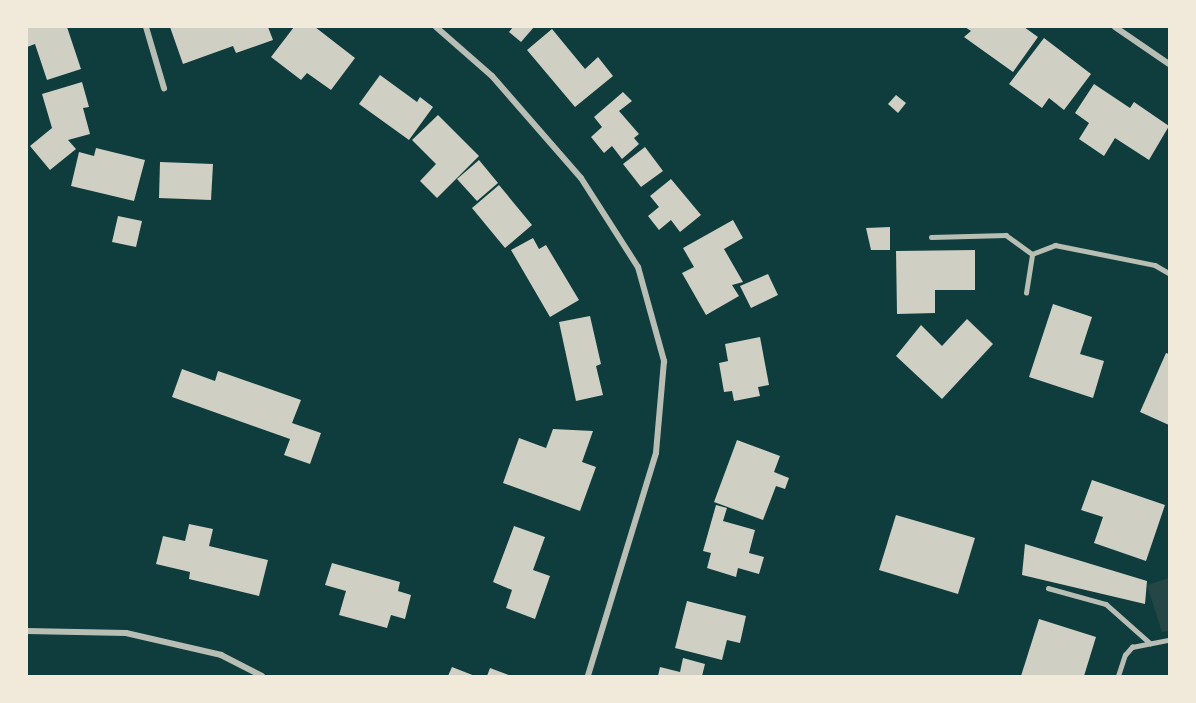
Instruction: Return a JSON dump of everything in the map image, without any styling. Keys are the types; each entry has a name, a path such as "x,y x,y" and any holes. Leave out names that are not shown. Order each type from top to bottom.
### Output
{"street":[{"path":"146,27 164,88"},
{"path":"436,27 492,76 581,178 638,267 664,361 656,453 588,676"},
{"path":"1115,27 1169,64"},
{"path":"27,632 126,633 221,655 261,676"}],"lane":[{"path":"932,237 1006,235 1032,254"},
{"path":"1032,254 1055,244 1155,265 1169,273"},
{"path":"1026,293 1032,254"},
{"path":"1048,588 1106,604 1150,643"},
{"path":"1118,676 1125,655 1132,646 1169,640"}],"shaded area":[{"path":"1169,578 1169,631 1162,632 1147,585"}],"building":[{"path":"67,27 81,69 47,80 35,44 27,47 27,28"},
{"path":"170,27 268,27 273,40 236,53 233,46 183,64"},
{"path":"294,27 315,27 355,58 331,90 307,73 301,80 271,57"},
{"path":"513,27 534,27 521,42 509,32"},
{"path":"965,27 1024,27 1038,37 1013,72 964,37 971,31"},
{"path":"552,29 585,69 598,57 613,76 575,107 527,50"},
{"path":"1044,38 1091,74 1064,110 1049,98 1042,108 1009,84"},
{"path":"380,75 417,102 420,97 433,107 409,140 359,104"},
{"path":"82,82 89,107 83,108 90,134 68,140 76,149 50,170 30,146 52,128 42,94"},
{"path":"1094,84 1130,108 1134,102 1169,126 1149,160 1115,138 1104,156 1079,139 1089,123 1075,113"},
{"path":"623,92 632,101 619,111 639,134 634,138 639,144 622,159 612,146 604,153 591,137 602,127 594,117"},
{"path":"896,95 906,103 898,113 888,104"},
{"path":"438,115 479,156 437,198 420,181 436,164 412,140"},
{"path":"645,147 663,171 641,187 623,164"},
{"path":"96,148 145,160 134,201 71,186 79,152 94,156"},
{"path":"479,160 498,183 477,201 457,179"},
{"path":"160,162 213,164 211,200 159,198"},
{"path":"671,179 701,215 680,232 671,220 659,230 648,216 659,207 650,196"},
{"path":"499,185 532,225 505,248 472,208"},
{"path":"118,216 142,221 136,247 112,242"},
{"path":"733,220 743,238 724,249 743,282 732,285 739,296 706,315 682,273 694,267 683,248"},
{"path":"890,227 890,250 871,250 866,228"},
{"path":"533,238 539,249 546,245 579,300 550,317 511,250"},
{"path":"975,250 975,290 935,290 935,313 897,314 896,251"},
{"path":"768,274 778,295 751,308 740,286"},
{"path":"1053,304 1092,317 1080,354 1104,361 1093,398 1029,377"},
{"path":"590,316 601,364 596,366 603,395 576,401 559,322"},
{"path":"967,319 993,344 942,399 896,356 921,325 942,346"},
{"path":"760,337 769,385 758,387 760,396 734,401 732,391 724,392 719,363 728,361 725,344"},
{"path":"1166,353 1169,354 1169,425 1140,412"},
{"path":"182,369 215,381 218,371 301,400 292,423 321,433 310,464 284,455 290,439 172,397"},
{"path":"553,429 593,431 582,462 596,467 580,511 503,483 519,438 546,448"},
{"path":"737,440 780,456 774,472 789,478 785,489 776,486 763,520 714,502"},
{"path":"1092,480 1165,505 1146,561 1094,543 1103,517 1081,510"},
{"path":"716,505 727,508 723,521 755,530 749,553 764,557 759,574 738,568 736,577 707,568 711,553 703,551"},
{"path":"896,515 975,538 958,594 879,570"},
{"path":"189,524 213,529 209,546 268,560 259,596 189,579 190,572 156,564 163,536 185,541"},
{"path":"514,526 545,537 533,570 550,576 535,619 506,608 512,590 493,582"},
{"path":"1025,544 1147,581 1145,604 1022,575"},
{"path":"332,563 400,582 398,591 411,595 405,619 391,615 387,628 339,615 346,591 325,585"},
{"path":"687,601 746,616 740,643 727,640 722,660 675,648"},
{"path":"1039,619 1096,637 1084,676 1021,676"},
{"path":"683,658 705,664 702,676 658,676 660,667 680,672"},
{"path":"452,667 475,676 448,676"},
{"path":"490,668 511,676 487,676"}]}
